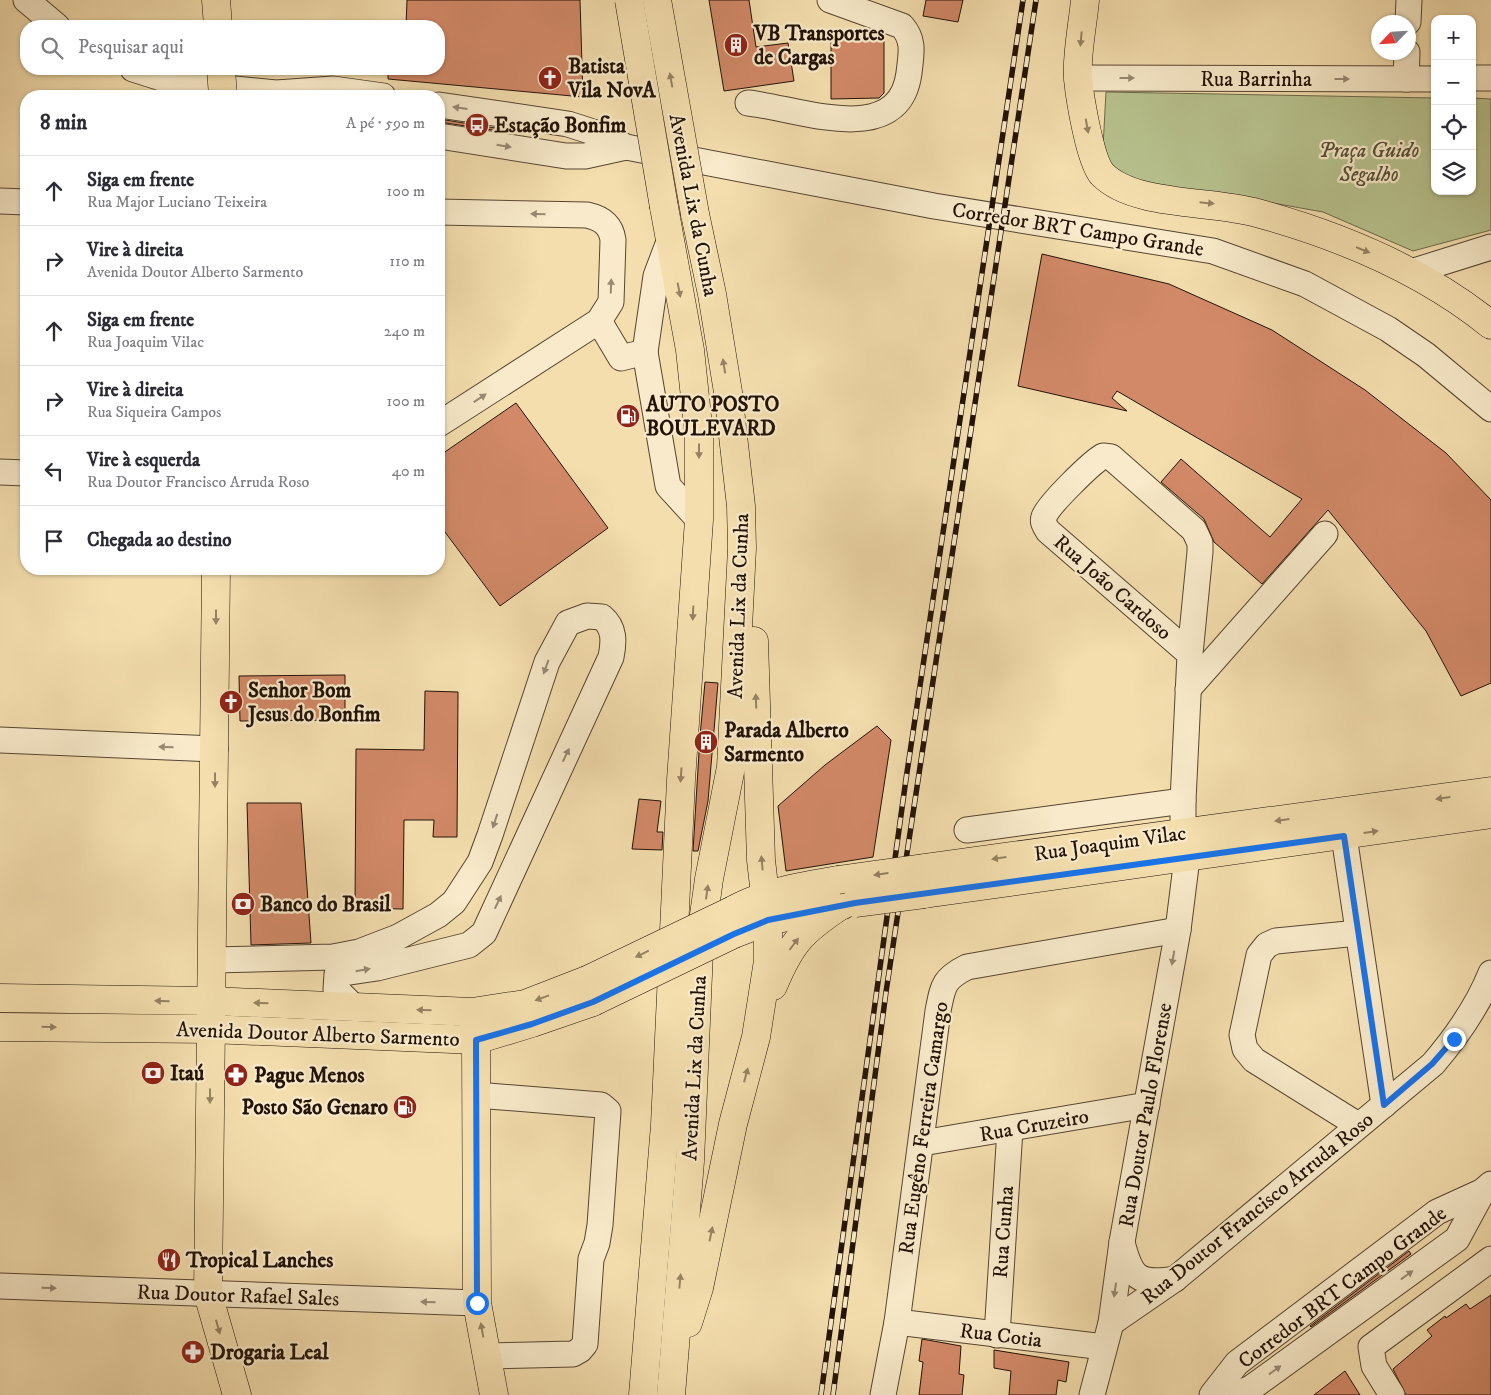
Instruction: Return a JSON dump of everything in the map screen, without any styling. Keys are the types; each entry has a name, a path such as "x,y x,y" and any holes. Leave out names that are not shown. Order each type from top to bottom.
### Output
{"main road":[{"path":"216,0 218,20"},
{"name":"Avenida Lix da Cunha","path":"630,0 690,350 699,435 699,520 681,780 665,1125 643,1395"},
{"name":"Avenida Lix da Cunha","path":"656,0 695,214 712,294 728,392 741,506 742,548 731,767 709,879 699,950 690,1161 671,1395"},
{"path":"1085,0 1078,78 1091,151 1102,173 1120,186 1142,196 1225,205 1327,235 1396,264 1461,301 1491,325"},
{"path":"221,75 223,90"},
{"path":"742,548 754,636 761,860 767,908 768,960 756,1037"},
{"path":"216,575 208,1294 237,1395"},
{"name":"Rua Joaquim Vilac","path":"734,922 767,908 796,887 844,897 924,881 1185,845 1491,791"},
{"name":"Rua Joaquim Vilac","path":"1185,845 1344,836 1491,814"},
{"path":"674,1365 699,1288 733,1124 768,997 786,954 796,939 844,897"},
{"name":"Avenida Doutor Alberto Sarmento","path":"0,1027 210,1029 476,1040 532,1024 590,991 734,922"},
{"name":"Avenida Doutor Alberto Sarmento","path":"0,998 211,1001 472,1012 590,991"},
{"path":"472,1012 476,1040 477,1303 494,1395"}],"street":[{"path":"26,0 50,20"},
{"path":"748,104 825,117 866,119 885,113 901,100 908,79 912,46 907,32 902,26 830,0"},
{"path":"1408,15 1409,0"},
{"path":"1406,80 1407,60"},
{"path":"152,75 177,83 236,90"},
{"name":"Rua Barrinha","path":"1078,78 1431,79"},
{"path":"1476,78 1491,78"},
{"path":"324,90 340,90"},
{"name":"Corredor BRT Campo Grande","path":"445,105 568,124 599,134 626,147 934,206 1213,251 1305,284 1388,329 1426,355 1491,409"},
{"name":"Corredor BRT Campo Grande","path":"445,137 566,156 585,156 626,147"},
{"path":"0,201 20,202"},
{"path":"445,212 587,215 602,220 612,233 611,302 599,321 445,420"},
{"path":"670,239 656,276 645,352 668,486 699,520"},
{"path":"1410,272 1491,247"},
{"path":"599,321 622,358 645,352"},
{"name":"Rua João Cardoso","path":"1185,845 1183,801 1190,654 1200,552 1198,535 1111,457 1102,456 1087,467 1045,513 1044,524 1048,531 1190,654"},
{"path":"0,472 20,473"},
{"path":"1188,689 1325,534"},
{"path":"213,965 330,968 377,968 469,945 484,932 611,657 613,636 611,628 602,617 588,616 568,623 547,662 480,862 454,902 420,927 358,952 330,968 318,993 308,1004"},
{"path":"0,740 215,749"},
{"path":"967,830 1183,801"},
{"path":"1344,836 1384,1105"},
{"name":"Rua Doutor Paulo Florense","path":"1092,1395 1111,1323 1122,1242 1178,930 1185,845"},
{"name":"Rua Eugêno Ferreira Camargo","path":"884,1395 898,1322 943,984 948,978 967,967 1178,930"},
{"path":"1358,933 1276,940 1267,945 1259,955 1242,1035 1245,1049 1254,1060 1358,1125"},
{"path":"330,968 336,989 354,1007"},
{"name":"Rua Doutor Francisco Arruda Roso","path":"1111,1323 1175,1279 1432,1064 1454,1039 1478,1003 1491,973"},
{"path":"476,1095 601,1105 608,1111 600,1225 597,1243 591,1259 585,1344 573,1354 487,1356"},
{"name":"Rua Cruzeiro","path":"922,1143 1147,1105"},
{"name":"Rua Cunha","path":"997,1335 1010,1129"},
{"name":"Corredor BRT Campo Grande","path":"1212,1395 1237,1362 1437,1212 1487,1187"},
{"name":"Corredor BRT Campo Grande","path":"1234,1395 1250,1388 1457,1239 1487,1187"},
{"path":"1122,1242 1131,1268 1144,1280 1150,1282 1175,1279"},
{"path":"1392,1395 1374,1366 1371,1355 1373,1345 1441,1298 1491,1258"},
{"name":"Rua Doutor Rafael Sales","path":"0,1286 477,1303"},
{"name":"Rua Cotia","path":"898,1322 1104,1347"}],"green space":[{"name":"Praça Guido Segalho","path":"1106,92 1431,98 1431,195 1476,195 1476,98 1491,99 1491,230 1413,251 1323,212 1245,198 1143,184 1124,178 1109,161 1103,147"}],"building":[{"path":"407,0 580,0 583,97 388,79 388,75 445,75 445,20 406,20"},
{"name":"VB Transportes de Cargas","path":"709,0 749,0 756,47 788,43 794,81 724,91"},
{"path":"926,0 963,0 958,22 923,16"},
{"path":"880,33 884,35 884,93 879,98 831,99 831,34"},
{"path":"445,120 514,131 513,133 445,123"},
{"path":"1042,254 1169,284 1272,330 1365,390 1446,453 1491,500 1491,683 1461,696 1426,631 1328,510 1262,584 1214,542 1204,519 1161,482 1181,459 1270,537 1302,499 1117,391 1112,398 1127,411 1018,386"},
{"path":"516,403 608,528 500,606 445,532 445,452"},
{"path":"345,675 345,720 240,721 239,676"},
{"path":"705,682 718,683 708,801 698,851 693,851 700,736"},
{"path":"425,691 458,692 457,837 433,837 434,820 404,820 403,909 355,908 356,749 424,750"},
{"path":"877,726 891,740 873,857 786,871 778,806 825,765"},
{"path":"639,799 661,801 657,832 663,832 662,850 632,849"},
{"path":"247,803 301,803 311,943 251,945"},
{"path":"1409,1251 1411,1254 1310,1326"},
{"path":"1491,1295 1491,1395 1406,1395 1393,1369 1432,1336 1427,1330 1445,1316 1446,1318 1466,1304 1470,1309"},
{"path":"922,1339 961,1346 959,1374 964,1375 962,1395 919,1395 923,1362 919,1361"},
{"path":"994,1350 1069,1362 1066,1382 1058,1380 1056,1395 1009,1395 1011,1371 994,1368"},
{"path":"1345,1371 1360,1395 1314,1395"}],"railway":[{"path":"821,1395 906,779 1023,0"},
{"path":"833,1395 886,992 1036,0"}],"place":[{"name":"VB Transportes de Cargas","path":"736,45"},
{"name":"Batista Vila NovA","path":"550,78"},
{"name":"Estação Bonfim","path":"477,125"},
{"name":"AUTO POSTO BOULEVARD","path":"628,416"},
{"name":"Senhor Bom Jesus do Bonfim","path":"231,702"},
{"name":"Parada Alberto Sarmento","path":"706,742"},
{"name":"Banco do Brasil","path":"243,904"},
{"name":"Itaú","path":"153,1073"},
{"name":"Pague Menos","path":"236,1075"},
{"name":"Posto São Genaro","path":"405,1107"},
{"name":"Tropical Lanches","path":"169,1260"},
{"name":"Drogaria Leal","path":"193,1352"}],"route":[{"path":"477,1303 476,1040 532,1024 593,1002 734,934 768,920 855,903 1344,836 1384,1105 1432,1064 1454,1039"}]}
